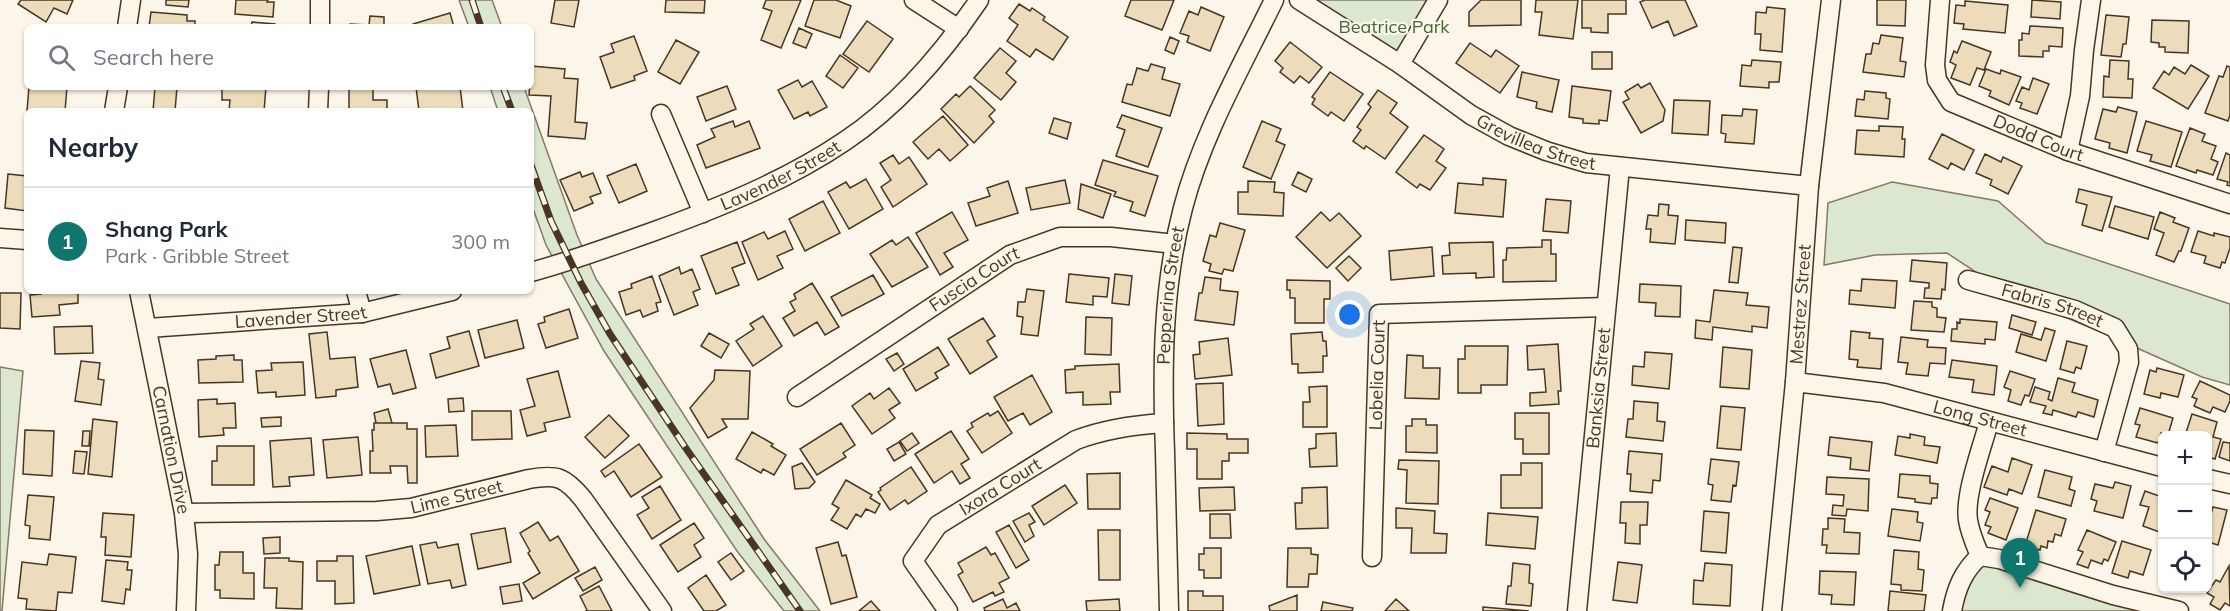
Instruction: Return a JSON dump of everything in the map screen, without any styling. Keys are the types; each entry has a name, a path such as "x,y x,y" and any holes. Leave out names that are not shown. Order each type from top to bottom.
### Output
{"street":[{"path":"127,24 131,0"},
{"path":"320,0 320,24"},
{"path":"914,0 959,29"},
{"name":"Lavender Street","path":"534,271 570,261 703,213 770,183 846,140 882,111 922,73 959,29 978,0"},
{"name":"Pepperina Street","path":"1169,611 1164,423 1165,319 1175,244 1196,166 1218,113 1274,0"},
{"name":"Grevillea Street","path":"1299,0 1400,64 1471,115 1509,136 1546,151 1586,163 1809,186"},
{"path":"1400,64 1438,0"},
{"name":"Mestrez Street","path":"1772,611 1795,382 1809,186 1831,0"},
{"name":"Dodd Court","path":"1940,0 1935,65 1937,80 1951,102 2068,151 2230,204"},
{"path":"2068,151 2080,96 2091,0"},
{"path":"114,108 118,90"},
{"path":"318,108 319,90"},
{"path":"661,114 703,213"},
{"name":"Banksia Street","path":"1577,611 1620,167"},
{"name":"Fuscia Court","path":"797,397 1010,255 1060,237 1111,237 1175,244"},
{"path":"0,238 24,240"},
{"name":"Fabris Street","path":"1968,280 2074,310 2115,328 2128,349 2129,362 2104,452"},
{"name":"Carnation Drive","path":"140,294 184,513 188,554 186,611"},
{"path":"357,294 362,313"},
{"name":"Lavender Street","path":"148,328 362,313 440,294"},
{"name":"Lobelia Court","path":"1372,557 1379,314 1606,307"},
{"name":"Long Street","path":"1795,382 1884,393 2158,466"},
{"path":"1980,556 1971,534 1968,510 1989,422"},
{"name":"Ixora Court","path":"948,611 913,561 938,525 1076,440 1101,431 1164,423"},
{"name":"Lime Street","path":"184,513 377,512 411,508 529,479 546,476 561,478 583,499 662,611"},
{"path":"2212,479 2230,484"},
{"path":"1952,611 1964,574 1980,556"},
{"path":"1980,556 1999,559 2113,595 2179,611"}],"green space":[{"path":"459,0 492,0 501,24 468,24"},
{"name":"Beatrice Park","path":"1303,0 1438,0 1405,68"},
{"path":"491,90 525,90 532,108 497,108"},
{"path":"534,115 577,235 596,279 764,539 820,611 784,611 737,551 604,351 546,245 534,211"},
{"path":"1892,182 1998,201 2046,243 2230,304 2230,385 2202,377 2009,294 1947,253 1875,255 1824,265 1828,203"},
{"path":"0,367 23,371 2,611 0,611"},
{"path":"1984,562 2167,611 1960,611 1963,589"}],"building":[{"path":"21,0 73,0 67,14 54,8 46,22 18,4"},
{"path":"166,0 189,0 188,7 166,5"},
{"path":"236,0 274,2 273,17 235,14"},
{"path":"555,0 579,0 574,27 551,23"},
{"path":"666,0 705,0 704,13 665,12"},
{"path":"766,0 801,0 781,48 761,40 772,11 763,8"},
{"path":"814,0 836,0 851,6 840,38 805,26"},
{"path":"1131,0 1174,0 1162,30 1125,16"},
{"path":"1481,0 1521,0 1521,25 1469,26 1469,12"},
{"path":"1536,0 1578,0 1573,39 1539,35 1542,12 1535,12"},
{"path":"1582,0 1626,0 1626,14 1608,14 1608,33 1591,32 1591,28 1582,28"},
{"path":"1685,0 1697,26 1674,36 1668,21 1652,28 1640,2"},
{"path":"1877,0 1906,0 1905,26 1877,25"},
{"path":"2032,0 2061,2 2060,19 2031,17"},
{"path":"1965,1 2008,5 2005,33 1963,29 1964,24 1954,23 1956,5 1965,6"},
{"path":"1019,4 1030,11 1032,8 1045,17 1043,20 1068,37 1053,60 1036,49 1030,57 1007,41 1018,25 1009,18"},
{"path":"1201,7 1224,17 1210,51 1187,42 1189,36 1180,33 1189,11 1198,15"},
{"path":"1767,7 1785,9 1782,52 1760,50 1761,34 1755,34 1756,12 1766,13"},
{"path":"151,12 187,15 187,21 195,21 195,24 149,24"},
{"path":"450,13 453,24 413,24"},
{"path":"2106,15 2129,17 2126,44 2123,44 2121,57 2101,55"},
{"path":"370,16 384,17 384,24 369,24"},
{"path":"2152,20 2189,21 2188,53 2165,52 2165,47 2159,47 2159,43 2151,42"},
{"path":"867,21 893,39 869,72 843,54"},
{"path":"252,22 275,24 252,24"},
{"path":"2030,26 2063,28 2062,47 2049,46 2049,51 2043,51 2043,57 2019,56 2019,40 2022,40 2022,33 2029,34"},
{"path":"799,28 812,34 806,48 793,43"},
{"path":"1881,35 1903,38 1900,61 1906,62 1904,77 1863,72 1866,54 1871,54 1873,43 1879,44"},
{"path":"634,36 647,71 634,76 635,80 611,88 600,57 614,52 611,44"},
{"path":"1170,37 1179,41 1174,54 1165,50"},
{"path":"676,40 699,52 680,84 658,72"},
{"path":"1962,41 1991,52 1984,70 1977,68 1970,85 1951,78 1956,65 1950,62 1954,51 1957,53"},
{"path":"1290,42 1322,67 1309,83 1300,76 1294,83 1280,72 1283,68 1275,61"},
{"path":"1470,43 1491,57 1496,50 1519,66 1500,93 1456,63"},
{"path":"1000,48 1016,61 1006,73 1016,82 1001,100 974,78"},
{"path":"1592,52 1612,52 1612,69 1592,69"},
{"path":"840,55 858,68 843,88 826,76"},
{"path":"1752,60 1781,62 1779,82 1769,82 1769,88 1740,86 1742,65 1751,66"},
{"path":"2110,60 2129,61 2128,79 2133,79 2132,98 2103,97 2104,76 2109,77"},
{"path":"1151,64 1165,68 1162,79 1180,84 1170,116 1122,102 1127,84 1132,85 1137,68 1148,71"},
{"path":"2191,65 2209,76 2188,109 2153,88 2164,71 2169,75 2174,67 2185,74"},
{"path":"534,66 565,69 564,78 578,79 575,122 587,123 585,139 548,136 551,96 529,95 529,90 534,90"},
{"path":"2227,66 2230,67 2228,121 2205,113 2219,76 2223,77"},
{"path":"1986,69 2000,74 2001,70 2021,77 2009,105 1989,96 1991,91 1979,86"},
{"path":"1330,72 1363,94 1344,121 1331,112 1328,116 1312,104 1315,99 1312,97"},
{"path":"1522,72 1559,80 1552,112 1536,108 1537,102 1517,97"},
{"path":"2033,78 2049,84 2037,114 2020,108 2022,103 2016,101 2022,87 2029,90"},
{"path":"798,80 802,87 812,81 827,107 810,116 808,112 794,119 778,90"},
{"path":"1650,83 1665,110 1663,121 1641,133 1623,102 1629,99 1625,92 1638,84 1641,88"},
{"path":"727,86 736,109 706,121 697,97"},
{"path":"970,86 995,110 989,116 994,122 974,143 941,109 956,94 959,97"},
{"path":"1572,86 1611,91 1607,121 1599,120 1599,124 1583,123 1583,119 1569,117"},
{"path":"29,90 67,90 65,108 27,108"},
{"path":"155,90 177,90 175,108 153,108"},
{"path":"222,90 266,90 264,108 229,108 230,100 222,100"},
{"path":"349,90 373,90 373,100 387,100 387,108 349,108"},
{"path":"416,90 460,90 463,108 419,108"},
{"path":"1378,90 1397,103 1390,113 1408,127 1385,159 1366,146 1364,149 1353,141 1361,130 1357,127 1371,107 1368,104"},
{"path":"1865,91 1886,93 1886,98 1890,99 1888,119 1855,116 1857,99 1864,100"},
{"path":"1674,100 1710,101 1708,135 1672,133"},
{"path":"2118,107 2137,112 2127,153 2109,148 2110,143 2095,139 2103,109 2116,112"},
{"path":"1743,109 1757,110 1754,144 1725,142 1726,134 1721,133 1722,115 1742,116"},
{"path":"1122,115 1162,128 1148,167 1116,156 1125,130 1117,127"},
{"path":"943,116 968,145 950,161 939,149 928,159 913,142"},
{"path":"1054,118 1071,123 1067,139 1049,133"},
{"path":"733,121 735,127 749,121 760,148 706,168 697,145 715,137 711,129"},
{"path":"1262,121 1281,129 1276,141 1285,145 1271,179 1243,167"},
{"path":"2146,121 2182,132 2171,167 2150,161 2152,155 2137,151"},
{"path":"1879,126 1903,127 1904,157 1855,154 1857,130 1879,131"},
{"path":"2190,128 2205,134 2202,141 2216,146 2211,159 2218,162 2213,175 2197,170 2196,173 2176,166"},
{"path":"1942,134 1974,150 1964,170 1951,163 1948,169 1929,159"},
{"path":"1424,135 1444,149 1436,161 1446,168 1430,190 1420,184 1417,188 1396,172"},
{"path":"2226,153 2230,155 2230,186 2227,185 2228,182 2217,179"},
{"path":"1985,154 2001,162 2003,157 2022,166 2008,194 1990,185 1992,180 1976,173"},
{"path":"893,155 899,164 909,157 927,184 893,207 881,187 891,180 880,163"},
{"path":"1103,160 1158,176 1145,216 1130,211 1133,202 1114,196 1116,192 1095,185"},
{"path":"636,164 647,191 619,203 607,176"},
{"path":"580,172 582,177 593,173 601,193 590,197 593,203 574,211 560,180"},
{"path":"1298,172 1312,179 1306,192 1292,185"},
{"path":"8,174 24,176 24,211 5,208"},
{"path":"1483,178 1506,180 1503,217 1455,213 1458,183 1483,185"},
{"path":"866,179 883,209 849,229 828,192 846,182 850,188"},
{"path":"1065,180 1070,203 1031,210 1026,188"},
{"path":"1008,181 1018,213 976,226 968,203 990,196 987,188"},
{"path":"1248,181 1275,182 1274,192 1284,193 1283,216 1238,214 1238,192 1248,192"},
{"path":"1081,184 1111,194 1103,218 1078,209"},
{"path":"2079,189 2112,197 2102,231 2082,225 2087,205 2076,202"},
{"path":"1546,199 1571,201 1568,233 1543,231"},
{"path":"823,201 840,233 805,251 789,219"},
{"path":"1659,204 1669,205 1668,215 1678,216 1675,244 1650,242 1651,229 1646,229 1648,215 1658,216"},
{"path":"2115,206 2154,217 2148,239 2109,227"},
{"path":"952,212 968,240 944,253 953,267 940,275 916,233"},
{"path":"1321,212 1330,221 1339,213 1361,236 1327,268 1296,237"},
{"path":"2160,212 2175,218 2173,222 2189,228 2181,251 2174,262 2156,255 2164,233 2154,229"},
{"path":"1686,220 1726,223 1725,243 1685,240"},
{"path":"1220,223 1245,230 1233,271 1224,269 1222,274 1209,271 1211,264 1203,261 1210,235 1216,237"},
{"path":"785,231 793,249 777,256 783,268 758,280 742,242 764,232 768,239"},
{"path":"2198,231 2214,236 2214,233 2230,237 2230,248 2225,263 2222,262 2220,268 2204,263 2206,256 2191,252"},
{"path":"908,237 928,267 892,287 870,254 892,240 896,245"},
{"path":"1542,240 1551,240 1551,254 1556,254 1556,281 1503,282 1503,260 1506,260 1507,248 1542,247"},
{"path":"737,242 745,263 732,268 739,285 716,294 701,256"},
{"path":"1493,242 1494,277 1476,278 1476,273 1443,274 1442,256 1450,255 1449,243"},
{"path":"1432,247 1434,276 1391,280 1389,251"},
{"path":"1733,247 1742,248 1738,283 1729,282"},
{"path":"1349,256 1361,268 1348,281 1336,268"},
{"path":"1912,260 1947,263 1945,290 1942,289 1941,299 1924,298 1925,288 1929,288 1929,283 1910,281"},
{"path":"679,267 681,274 692,269 700,289 693,292 698,305 674,315 659,276"},
{"path":"1069,274 1109,278 1107,297 1093,296 1093,305 1066,302"},
{"path":"1115,274 1132,276 1129,305 1112,303"},
{"path":"873,275 884,294 842,316 831,297"},
{"path":"652,276 661,302 656,303 658,311 643,317 640,310 626,315 619,292 632,288 631,284"},
{"path":"1205,277 1221,279 1220,290 1238,292 1234,325 1195,320 1199,293 1202,293"},
{"path":"1862,279 1897,281 1895,308 1849,304 1850,290 1861,291"},
{"path":"1287,280 1330,281 1330,299 1324,299 1324,323 1295,323 1295,298 1290,298"},
{"path":"812,283 839,327 825,335 817,322 794,336 783,318 795,311 790,302 796,299 794,294"},
{"path":"1640,284 1681,286 1680,317 1655,316 1656,303 1639,302"},
{"path":"1027,289 1044,291 1038,336 1021,334 1023,317 1017,316 1018,302 1025,302"},
{"path":"1714,290 1748,293 1746,305 1769,307 1767,328 1752,326 1752,332 1713,327 1712,340 1695,338 1696,320 1710,322"},
{"path":"0,293 21,293 20,329 0,328"},
{"path":"78,294 78,303 59,305 60,315 32,317 30,295"},
{"path":"1914,301 1932,302 1932,307 1937,308 1937,317 1946,318 1944,332 1911,330"},
{"path":"569,309 578,338 546,348 538,324 545,322 544,317"},
{"path":"2012,315 2036,322 2032,335 2009,328"},
{"path":"763,316 782,346 753,366 736,341 754,329 750,324"},
{"path":"1086,317 1112,318 1111,355 1085,354"},
{"path":"983,318 995,336 987,341 997,357 970,374 948,339"},
{"path":"1960,319 1997,322 1995,340 1985,339 1985,344 1951,341 1952,329 1957,329 1957,322 1960,323"},
{"path":"517,320 524,348 485,358 478,330"},
{"path":"92,326 93,353 55,354 54,327"},
{"path":"2045,328 2055,331 2046,361 2016,352 2021,334 2041,340"},
{"path":"469,331 479,366 436,378 430,354 450,348 447,337"},
{"path":"1851,331 1870,333 1869,338 1883,339 1881,369 1857,367 1858,360 1849,359"},
{"path":"327,332 330,359 355,357 358,387 336,390 336,396 316,398 309,334"},
{"path":"1322,332 1323,341 1326,341 1327,356 1323,356 1323,372 1298,373 1298,364 1292,364 1291,334"},
{"path":"709,333 729,344 721,358 701,346"},
{"path":"1901,337 1928,340 1927,347 1946,348 1945,364 1930,363 1928,376 1906,374 1908,363 1898,362"},
{"path":"1228,338 1232,375 1195,379 1193,355 1200,354 1199,342"},
{"path":"2067,341 2087,346 2081,369 2076,367 2074,373 2060,369"},
{"path":"1558,344 1561,391 1558,391 1559,404 1530,406 1530,393 1546,392 1544,369 1528,370 1527,346"},
{"path":"1465,346 1508,346 1507,385 1481,385 1481,393 1458,393 1458,359 1465,359"},
{"path":"938,347 949,365 935,373 938,378 916,391 903,369"},
{"path":"1723,347 1752,350 1749,389 1720,387"},
{"path":"406,350 416,388 393,394 390,384 378,387 370,359"},
{"path":"1645,352 1672,354 1669,389 1632,385 1633,366 1644,367"},
{"path":"897,353 904,364 894,371 886,359"},
{"path":"234,355 234,360 242,360 243,382 199,383 198,360"},
{"path":"1407,355 1423,356 1423,368 1440,368 1439,399 1405,398"},
{"path":"1952,360 1997,366 1994,395 1972,392 1974,380 1949,377"},
{"path":"81,361 100,363 98,379 104,380 101,405 75,401"},
{"path":"303,362 305,395 276,397 276,392 258,393 256,371 272,370 271,363"},
{"path":"1119,364 1120,392 1110,392 1111,404 1083,405 1083,392 1066,393 1065,370 1075,369 1075,366"},
{"path":"2157,368 2184,375 2178,397 2161,393 2160,398 2144,394 2150,370 2156,372"},
{"path":"715,370 750,371 748,419 722,419 727,427 708,438 690,408 714,380"},
{"path":"558,371 570,417 544,423 546,431 527,436 520,410 535,406 527,379"},
{"path":"2010,371 2035,379 2029,396 2025,395 2021,405 2008,401 2011,390 2004,387"},
{"path":"1032,375 1052,412 1030,425 1023,413 1008,421 994,397"},
{"path":"2058,378 2075,383 2072,392 2098,400 2094,417 2078,412 2076,417 2053,410 2052,415 2043,413 2046,406 2030,402 2035,387 2050,392 2048,399 2052,401"},
{"path":"2200,381 2230,395 2225,412 2213,407 2210,413 2194,406 2197,399 2192,397"},
{"path":"1223,383 1224,424 1198,426 1196,384"},
{"path":"1327,386 1327,427 1303,427 1303,402 1310,402 1309,387"},
{"path":"889,388 900,403 889,410 895,418 872,434 852,406 870,393 874,399"},
{"path":"463,398 464,411 449,412 448,399"},
{"path":"217,399 217,404 235,403 236,428 223,428 224,435 199,437 198,400"},
{"path":"1634,401 1658,403 1657,421 1665,422 1663,441 1626,437 1628,419 1633,419"},
{"path":"1721,406 1745,408 1741,450 1717,448"},
{"path":"2140,408 2173,418 2169,431 2158,431 2158,443 2136,437 2140,425 2135,424"},
{"path":"388,409 392,423 376,423 374,413"},
{"path":"472,411 511,411 512,439 472,440"},
{"path":"998,411 1012,433 982,453 967,431 973,427 971,423 988,413 990,416"},
{"path":"1515,413 1549,413 1549,454 1523,454 1523,439 1515,439"},
{"path":"2192,414 2217,422 2213,437 2221,439 2215,459 2212,458 2212,431 2187,431"},
{"path":"609,415 629,436 605,458 585,437"},
{"path":"281,417 281,426 262,427 261,418"},
{"path":"93,419 117,422 112,477 88,474"},
{"path":"1412,419 1426,419 1426,425 1437,425 1437,453 1406,452 1406,426 1412,426"},
{"path":"374,423 407,423 407,429 417,429 417,483 408,483 407,466 390,466 391,473 370,473"},
{"path":"841,423 855,445 843,453 846,457 817,475 800,449"},
{"path":"456,425 458,456 426,457 425,426"},
{"path":"25,430 54,431 52,476 23,474"},
{"path":"83,431 90,431 89,446 82,446"},
{"path":"951,431 969,459 961,464 970,478 960,484 952,471 934,483 915,454"},
{"path":"752,432 773,444 771,446 786,455 774,475 763,469 761,473 736,459"},
{"path":"912,433 919,443 907,451 900,441"},
{"path":"1187,433 1227,434 1227,439 1248,439 1248,453 1229,453 1229,461 1222,461 1222,479 1197,479 1197,449 1187,449"},
{"path":"1336,433 1337,466 1310,467 1309,449 1316,448 1316,434"},
{"path":"1910,434 1925,437 1924,445 1940,447 1937,463 1895,455 1898,436 1910,438"},
{"path":"358,437 362,475 327,478 323,440"},
{"path":"1830,437 1872,442 1869,471 1850,469 1851,458 1828,455"},
{"path":"311,438 314,475 289,477 290,486 273,487 270,441"},
{"path":"899,442 906,454 894,461 887,449"},
{"path":"2223,442 2230,443 2230,461 2219,457"},
{"path":"639,444 662,477 631,497 614,471 605,477 601,471"},
{"path":"217,446 254,446 254,485 212,485 212,461 217,461"},
{"path":"75,451 87,452 84,474 73,473"},
{"path":"1629,451 1662,454 1660,481 1653,480 1652,493 1630,491 1631,474 1627,474"},
{"path":"2012,458 2032,465 2022,494 2009,489 2007,495 1984,487 1992,466 2008,472"},
{"path":"1711,459 1739,462 1731,502 1711,500 1713,485 1708,484"},
{"path":"1399,460 1439,461 1438,504 1406,503 1407,470 1398,469"},
{"path":"802,463 815,482 809,488 795,489 792,467"},
{"path":"1521,463 1542,463 1542,508 1501,508 1501,475 1521,475"},
{"path":"911,467 927,491 908,504 905,500 890,510 878,492 880,488"},
{"path":"2045,470 2072,477 2069,489 2075,491 2071,506 2038,497"},
{"path":"1120,473 1120,509 1088,509 1087,474"},
{"path":"1900,474 1930,476 1930,483 1938,484 1937,498 1932,498 1931,504 1898,497"},
{"path":"1827,477 1869,479 1868,511 1847,509 1846,516 1832,515 1833,505 1843,506 1844,495 1826,494"},
{"path":"846,480 872,495 870,498 880,504 875,513 866,509 861,517 856,514 847,529 831,520 839,508 832,504"},
{"path":"2115,482 2131,486 2123,518 2094,511 2097,501 2091,499 2095,484 2113,488"},
{"path":"1065,485 1077,503 1044,525 1032,506"},
{"path":"660,486 681,520 652,539 637,515 649,508 642,497"},
{"path":"1234,487 1235,510 1200,511 1199,488"},
{"path":"1327,487 1328,528 1296,529 1295,503 1302,503 1302,488"},
{"path":"2145,491 2158,496 2158,532 2143,526 2149,507 2140,505"},
{"path":"28,495 54,497 50,540 29,538 30,526 25,525"},
{"path":"1990,498 2018,508 2006,540 1988,533 1991,527 1985,525 1990,512 1985,510"},
{"path":"1621,502 1648,502 1647,525 1640,525 1640,544 1625,543 1626,523 1620,523"},
{"path":"2213,507 2227,510 2218,545 2212,543"},
{"path":"1396,508 1435,511 1434,533 1447,534 1446,553 1411,553 1412,528 1396,528"},
{"path":"1892,509 1918,512 1917,522 1923,523 1920,541 1888,536"},
{"path":"2036,510 2066,519 2061,536 2055,534 2053,542 2048,541 2047,548 2041,546 2040,550 2025,546"},
{"path":"1704,511 1729,513 1726,553 1701,551"},
{"path":"103,513 134,515 131,557 105,555 106,537 101,537"},
{"path":"1029,513 1035,522 1029,525 1034,536 1025,542 1013,521"},
{"path":"1488,513 1538,517 1535,549 1486,545"},
{"path":"1210,514 1230,514 1231,538 1210,538"},
{"path":"1828,518 1845,519 1844,532 1860,533 1859,554 1826,553 1827,545 1822,545 1823,529 1828,529"},
{"path":"538,522 550,541 558,536 579,571 533,599 523,583 540,573 520,533"},
{"path":"694,523 704,538 694,545 701,557 678,572 660,545"},
{"path":"1009,525 1029,560 1016,568 996,532"},
{"path":"505,528 511,562 478,569 471,534"},
{"path":"1098,530 1120,530 1120,580 1099,580"},
{"path":"2087,530 2116,542 2108,561 2104,559 2102,564 2091,560 2088,568 2077,564 2083,552 2078,550"},
{"path":"280,537 280,553 264,554 263,538"},
{"path":"2122,541 2151,550 2143,575 2130,571 2128,578 2112,573"},
{"path":"436,542 438,548 458,544 466,585 452,588 450,580 428,584 420,545"},
{"path":"838,542 842,556 846,555 857,597 831,604 816,548"},
{"path":"412,546 420,585 374,594 366,556"},
{"path":"986,547 991,555 995,553 1009,578 999,583 1004,592 995,596 993,592 973,602 958,575 963,572 958,563"},
{"path":"1204,548 1221,548 1221,578 1204,578 1204,570 1199,570 1199,554 1204,554"},
{"path":"1288,548 1311,548 1311,554 1318,555 1317,574 1309,574 1308,587 1287,587"},
{"path":"1894,550 1919,552 1918,569 1924,570 1922,591 1901,590 1901,585 1891,584"},
{"path":"220,552 243,552 243,573 254,573 254,599 220,598 220,590 215,590 215,565 219,565"},
{"path":"731,553 744,571 731,580 718,562"},
{"path":"49,554 76,557 72,593 58,592 56,611 26,609 27,599 18,598 22,562 47,565"},
{"path":"337,556 353,556 354,603 335,604 335,581 317,581 317,561 337,561"},
{"path":"265,558 289,558 289,561 303,562 302,609 276,608 277,588 264,588"},
{"path":"106,560 128,562 127,570 132,570 130,590 126,589 124,604 102,601"},
{"path":"1618,562 1642,565 1637,603 1613,600"},
{"path":"1513,563 1530,565 1529,583 1533,584 1531,606 1506,604 1508,586 1511,586"},
{"path":"1705,563 1732,565 1730,606 1693,604 1694,580 1703,581"},
{"path":"2229,566 2230,606 2225,603 2220,610 2210,604 2214,597 2207,593 2212,593 2212,586 2216,580 2220,582"},
{"path":"595,567 602,580 583,591 575,578"},
{"path":"1820,571 1856,572 1854,605 1831,604 1832,595 1819,594"},
{"path":"706,575 726,605 716,611 704,611 688,588"},
{"path":"519,584 522,601 503,604 500,587"},
{"path":"599,586 612,611 586,611 580,596"},
{"path":"1188,591 1203,591 1203,596 1223,596 1223,611 1188,611"},
{"path":"1890,591 1926,595 1924,611 1888,611"},
{"path":"1297,595 1297,611 1270,611 1269,606"},
{"path":"1003,599 1007,608 1016,603 1020,611 985,611 984,608"},
{"path":"1119,599 1120,611 1087,611 1086,601"},
{"path":"1396,599 1409,611 1385,611"},
{"path":"871,601 880,611 859,611"},
{"path":"1323,602 1353,608 1352,611 1321,611"},
{"path":"1483,607 1529,611 1483,611"}],"railway":[{"path":"472,0 480,24"},
{"path":"504,90 511,108"},
{"path":"534,173 551,221 581,283 610,334 685,447 800,611"}],"place":[{"name":"Shang Park","path":"2020,588"}]}
